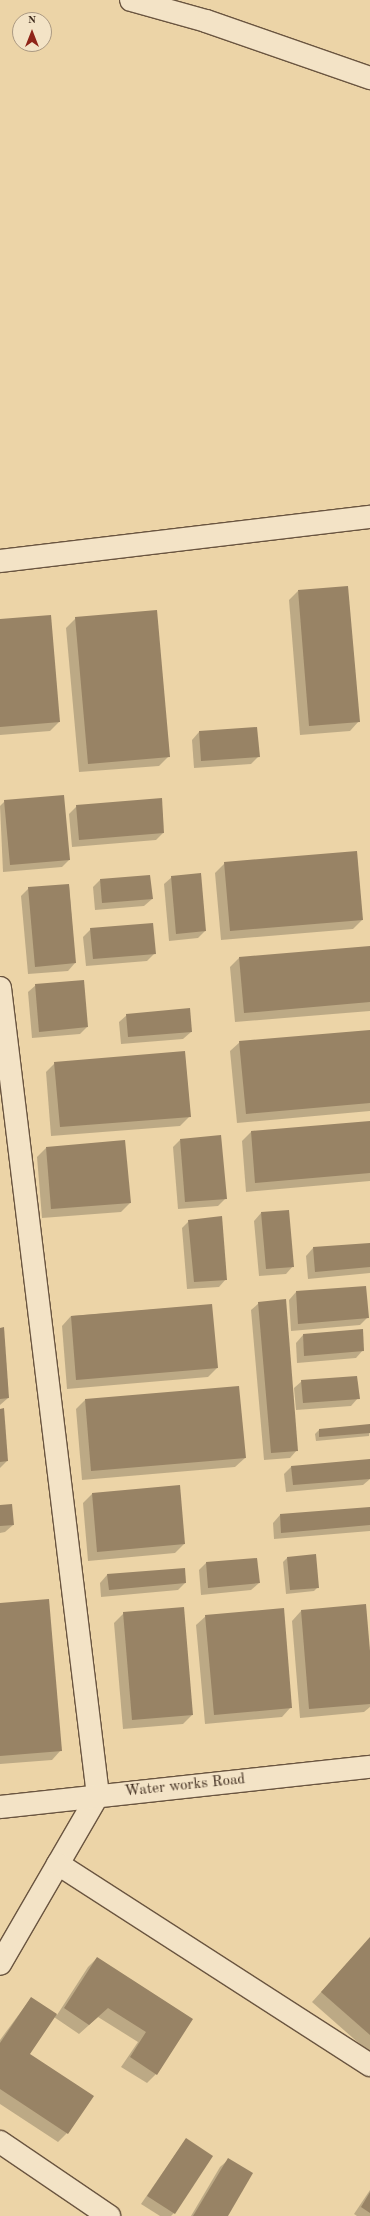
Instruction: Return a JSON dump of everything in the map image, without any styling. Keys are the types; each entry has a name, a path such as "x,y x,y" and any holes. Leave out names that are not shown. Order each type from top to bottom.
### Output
{"street":[{"path":"131,0 206,21 370,78"},
{"path":"0,561 370,517"},
{"path":"0,988 98,1795 0,1964"},
{"name":"Water works Road","path":"0,1807 98,1795 370,1767"},
{"path":"58,1864 370,2065"},
{"path":"0,2142 109,2216"}],"building":[{"path":"348,586 360,722 309,726 298,590"},
{"path":"157,610 170,757 88,764 75,617"},
{"path":"51,615 60,722 0,727 0,619"},
{"path":"257,727 260,757 201,761 199,731"},
{"path":"64,795 70,860 10,865 4,800"},
{"path":"162,798 164,833 79,840 76,805"},
{"path":"357,851 363,920 230,931 224,862"},
{"path":"201,873 206,931 176,934 171,876"},
{"path":"150,875 153,899 102,903 100,879"},
{"path":"69,884 76,963 35,967 28,887"},
{"path":"153,923 156,954 93,959 90,928"},
{"path":"370,946 370,1002 244,1013 239,957"},
{"path":"84,980 88,1027 39,1032 35,984"},
{"path":"190,1008 192,1032 128,1037 126,1014"},
{"path":"370,1030 370,1103 246,1114 239,1041"},
{"path":"185,1051 191,1117 60,1127 54,1062"},
{"path":"370,1121 370,1173 255,1183 251,1131"},
{"path":"221,1135 227,1199 185,1202 180,1139"},
{"path":"125,1140 131,1203 51,1209 46,1147"},
{"path":"289,1210 294,1267 266,1269 261,1212"},
{"path":"222,1216 227,1280 194,1282 188,1220"},
{"path":"370,1243 370,1267 315,1272 313,1247"},
{"path":"366,1286 369,1318 298,1324 296,1291"},
{"path":"286,1299 298,1451 271,1453 258,1302"},
{"path":"212,1304 218,1368 76,1380 71,1316"},
{"path":"4,1327 9,1398 0,1399 0,1328"},
{"path":"363,1329 364,1351 304,1356 303,1334"},
{"path":"357,1376 360,1399 303,1403 301,1380"},
{"path":"239,1386 246,1458 91,1471 85,1399"},
{"path":"4,1408 8,1461 0,1462 0,1409"},
{"path":"370,1424 370,1433 319,1437 319,1429"},
{"path":"370,1459 370,1479 293,1485 291,1466"},
{"path":"180,1485 185,1544 97,1552 92,1493"},
{"path":"12,1504 14,1525 0,1526 0,1505"},
{"path":"370,1507 370,1525 281,1533 280,1514"},
{"path":"316,1554 319,1588 290,1590 287,1557"},
{"path":"257,1558 260,1583 208,1588 206,1562"},
{"path":"185,1568 186,1583 109,1590 107,1574"},
{"path":"49,1599 62,1751 0,1756 0,1603"},
{"path":"366,1604 370,1651 370,1704 309,1709 301,1610"},
{"path":"184,1607 193,1715 132,1720 123,1612"},
{"path":"284,1608 292,1708 214,1715 205,1615"},
{"path":"370,1937 370,2035 321,1992"},
{"path":"97,1957 193,2019 157,2075 130,2057 146,2032 108,2008 89,2025 64,2008"},
{"path":"31,1997 57,2014 30,2054 94,2096 68,2134 0,2089 0,2043"},
{"path":"186,2138 213,2156 175,2214 147,2196"},
{"path":"228,2158 253,2173 228,2216 193,2216"},
{"path":"370,2192 370,2213 361,2207"}]}
